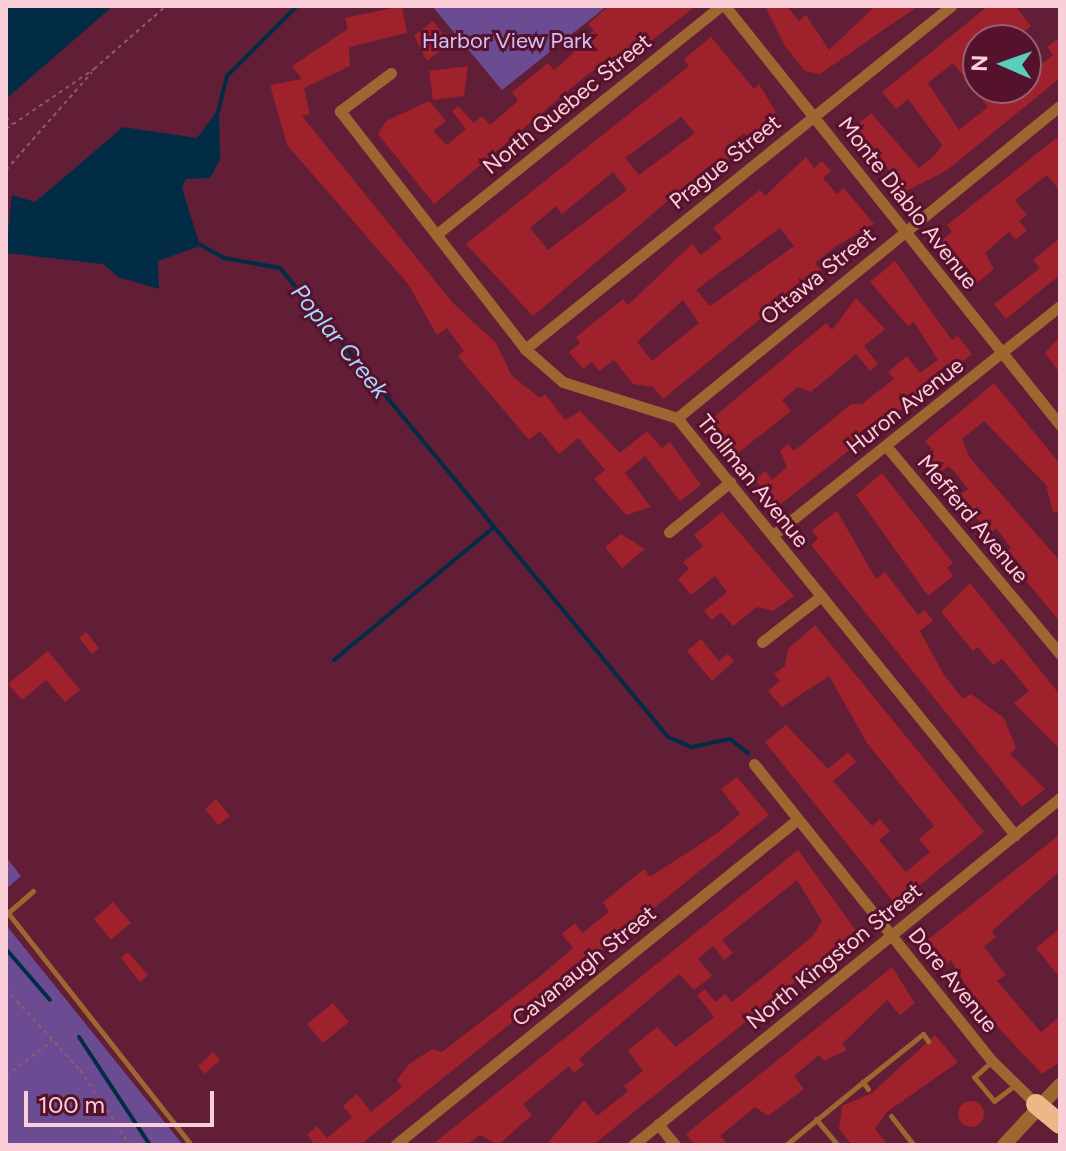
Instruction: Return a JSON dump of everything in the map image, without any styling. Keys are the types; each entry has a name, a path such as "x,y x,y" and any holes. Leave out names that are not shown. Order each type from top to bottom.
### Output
{"highway":[{"path":"1036,1104 1060,1124"}],"street":[{"name":"Monte Diablo Avenue","path":"723,6 1060,425"},
{"name":"North Quebec Street","path":"437,234 723,6"},
{"name":"Prague Street","path":"525,349 951,6"},
{"name":"Trollman Avenue","path":"391,73 340,111 525,349 563,382 677,418 1015,835"},
{"name":"Ottawa Street","path":"677,418 1060,106"},
{"name":"Huron Avenue","path":"773,535 1060,306"},
{"name":"Mefferd Avenue","path":"887,447 1060,654"},
{"path":"669,532 730,482"},
{"path":"762,642 821,596"},
{"name":"Dore Avenue","path":"754,764 992,1061 1036,1104"},
{"name":"North Kingston Street","path":"633,1145 1060,798"},
{"name":"Cavanaugh Street","path":"395,1145 798,819"},
{"path":"1004,1145 1036,1104 1060,1085"},
{"path":"658,1124 675,1145"}],"lane":[{"path":"33,891 8,913 191,1145"},
{"path":"787,1145 923,1034 928,1041"},
{"path":"992,1061 974,1077 994,1101 1015,1084"},
{"path":"863,1082 868,1089"},
{"path":"891,1116 914,1145"},
{"path":"816,1119 838,1145"},
{"path":"929,1145 945,1145"}],"path":[{"path":"6,129 94,69 166,6"},
{"path":"6,170 94,69"},
{"path":"6,118 12,124"},
{"path":"6,989 53,1041 130,1145"},
{"path":"6,1076 53,1041"}],"green space":[{"name":"Harbor View Park","path":"432,6 607,6 502,90"},
{"path":"6,857 21,876 6,889"},
{"path":"6,925 183,1145 6,1145"}],"water":[{"path":"6,6 113,6 6,99"},
{"path":"219,108 220,160 210,178 186,179 182,188 200,246 158,261 159,289 118,277 103,264 6,253 12,195 35,202 123,127 197,138"}],"building":[{"path":"402,6 407,33 349,47 350,66 304,88 310,114 302,116 453,303 496,343 512,376 540,398 545,394 565,420 580,411 620,453 647,431 662,448 670,442 701,485 680,501 645,456 625,473 651,507 626,515 594,479 605,470 578,438 559,454 540,431 529,440 458,356 464,351 447,328 437,335 408,284 287,145 270,85 302,79 292,66 348,29 345,18"},
{"path":"609,6 696,6 621,64 615,56 587,75 434,204 378,134 386,121 429,101 446,121 433,131 447,145 466,129 452,111 458,106 474,123 482,116 490,125 518,101 512,92 548,63 554,70 569,57 594,30 588,24"},
{"path":"765,6 787,6 799,21 806,15 829,50 875,6 918,6 820,74 805,71 785,46"},
{"path":"988,6 1015,6 1029,24 966,24"},
{"path":"433,21 450,43 427,61 414,36"},
{"path":"962,27 962,74 953,63 928,83 959,130 988,107 986,104 1028,104 946,171 906,191 854,127 871,113 919,168 942,145 908,99 896,109 882,92"},
{"path":"711,37 754,89 759,84 781,121 753,144 744,133 729,145 735,153 707,176 703,171 533,316 466,244 689,66 684,59","holes":["681,117 695,133 639,175 625,158","613,172 627,190 548,250 530,228 556,206 562,214"]},
{"path":"1060,37 1060,78 1042,93 1042,64 1053,55 1047,47"},
{"path":"468,66 464,96 433,100 429,71"},
{"path":"1060,135 1060,191 1047,175 1015,200 1027,215 1019,221 1027,230 1016,240 1009,232 985,253 994,269 977,283 941,241 952,232 947,225"},
{"path":"806,157 814,168 822,161 831,171 823,178 837,194 844,188 874,224 836,246 815,263 821,269 663,399 653,387 633,384 614,360 599,371 592,362 583,369 569,352 580,343 576,337 623,299 628,305 692,244 701,255 722,238 713,228 760,190 765,196","holes":["780,228 794,246 710,306 696,290","683,300 699,323 652,361 637,342"]},
{"path":"1060,238 1060,275 1006,319 994,304 1040,268 1033,260"},
{"path":"895,261 952,340 958,336 972,354 777,507 755,480 765,471 772,480 787,467 780,451 788,444 794,451 851,404 862,404 894,379 888,372 907,356 920,373 938,360 914,322 908,326 870,282"},
{"path":"856,298 885,329 864,346 878,364 870,371 856,354 811,392 798,387 782,400 791,411 734,456 708,422 826,323 832,330"},
{"path":"1060,336 1060,373 1045,353"},
{"path":"994,383 1060,464 1060,510 1053,513 1046,485 984,421 962,439 970,458 1060,561 1060,622 1004,554 1011,548 996,528 989,534 958,496 968,489 954,471 948,466 940,473 924,455 932,449 925,441"},
{"path":"882,473 953,563 947,568 953,576 928,596 856,495"},
{"path":"837,511 876,579 885,572 918,615 924,610 933,620 920,631 944,675 963,699 971,694 1004,718 1016,748 1010,754 1045,789 1022,807 811,545 818,539 812,530"},
{"path":"722,512 794,596 773,611 757,607 733,626 721,612 712,620 704,611 727,592 715,576 691,595 678,579 689,569 683,562 703,546 694,535"},
{"path":"621,534 645,549 622,568 605,547"},
{"path":"970,583 1060,695 1060,749 1014,703 1029,691 1002,659 993,665 978,647 973,651 941,612"},
{"path":"815,625 984,832 896,905 765,742 786,725 828,769 848,752 856,762 833,781 872,826 880,819 890,831 879,840 906,872 930,852 919,839 934,826 867,743 829,676 782,707 768,691 780,681 774,674 785,666 788,649"},
{"path":"86,632 99,648 92,654 79,638"},
{"path":"701,639 719,661 728,654 734,661 712,681 687,651"},
{"path":"48,651 80,690 65,702 46,680 22,700 8,684"},
{"path":"737,777 769,815 360,1145 315,1145 307,1135 317,1126 327,1138 352,1117 343,1106 357,1094 371,1112 402,1087 397,1080 408,1065 432,1049 442,1052 539,977 573,948 562,934 575,923 582,933 609,912 603,902 644,869 650,877 716,834 740,814 721,789"},
{"path":"216,799 230,816 218,825 205,809"},
{"path":"1060,834 1060,871 992,931 996,937 984,947 1006,975 997,981 1041,1032 1060,1016 1060,1062 1042,1074 977,1005 951,960 945,965 925,942"},
{"path":"798,850 857,932 593,1145 546,1145 584,1100 597,1116 628,1091 624,1086 643,1071 628,1050 657,1027 676,1047 714,1017 697,995 705,989 715,1002 725,994 732,1002 812,937 822,921 797,880 722,940 733,953 724,960 713,946 698,959 712,976 694,990 679,974 579,1059 584,1065 574,1073 569,1066 523,1104 532,1115 498,1145 480,1135 467,1145 432,1145"},
{"path":"113,902 131,923 111,940 94,919"},
{"path":"1060,928 1060,978 1036,948"},
{"path":"128,952 148,975 140,982 121,958"},
{"path":"892,967 915,1003 900,1015 887,1000 842,1044 847,1050 824,1061 819,1055 794,1076 804,1089 768,1116 755,1107 720,1136 728,1145 695,1145 686,1134"},
{"path":"333,1003 349,1022 323,1043 307,1024"},
{"path":"935,1035 958,1062 887,1112 875,1129 888,1145 852,1145 839,1129 842,1106 872,1093"},
{"path":"213,1052 220,1060 205,1074 198,1066"},
{"path":"971,1101 980,1105 984,1114 980,1123 971,1127 962,1123 958,1114 962,1105"}],"waterway":[{"path":"218,112 227,76 297,6"},
{"name":"Poplar Creek","path":"197,243 224,258 280,268 668,737 692,747 730,739 748,753"},
{"name":"Poplar Creek","path":"334,660 492,529"},
{"name":"Poplar Creek","path":"6,949 50,1000"},
{"name":"Poplar Creek","path":"79,1037 150,1145"}]}
